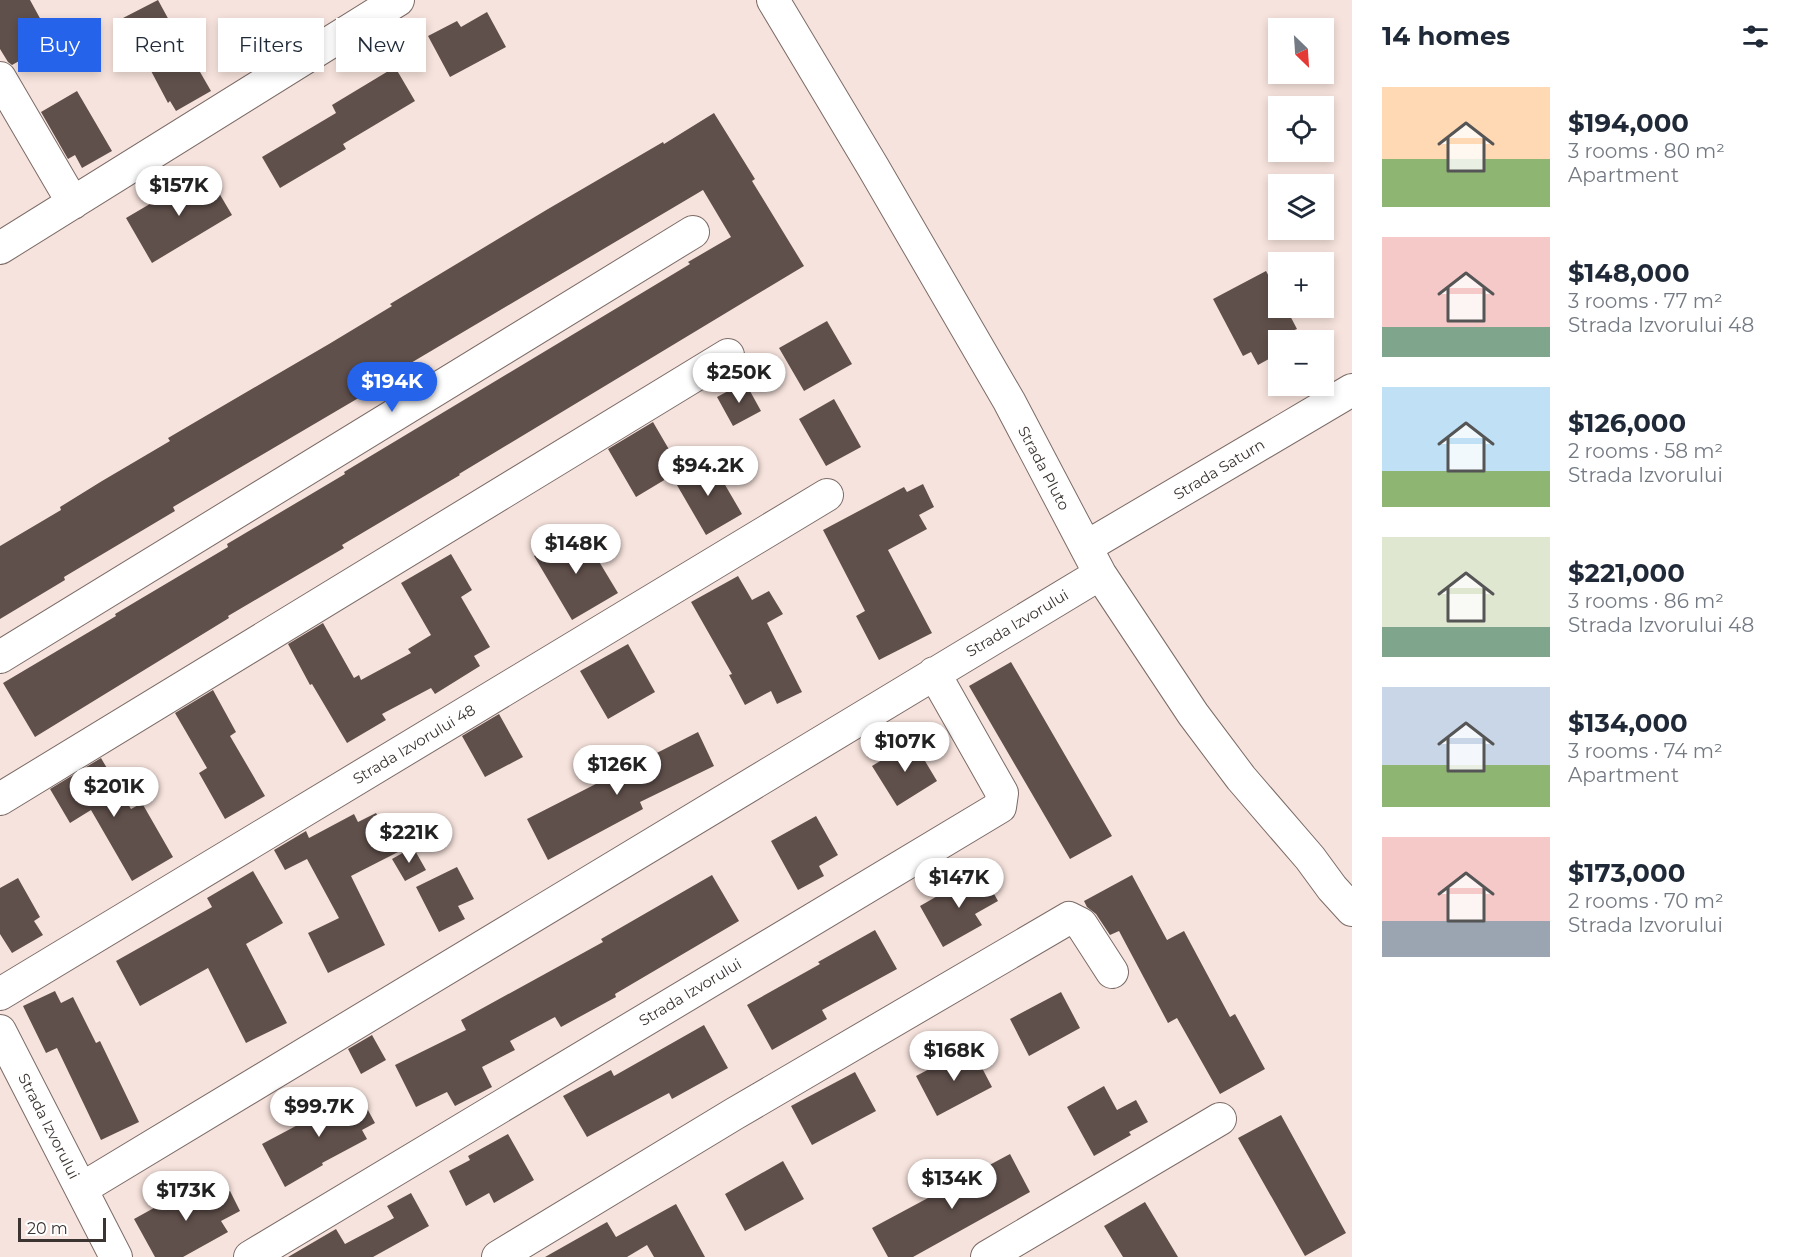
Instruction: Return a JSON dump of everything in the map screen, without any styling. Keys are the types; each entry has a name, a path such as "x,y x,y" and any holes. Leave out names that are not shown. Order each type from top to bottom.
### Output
{"street":[{"path":"0,248 398,0"},
{"name":"Strada Pluto","path":"773,0 1009,401 1093,560 1193,714 1241,778 1311,858 1332,888 1352,910"},
{"path":"0,78 73,203"},
{"path":"0,657 693,232"},
{"path":"0,799 728,355"},
{"name":"Strada Saturn","path":"1093,560 1352,390"},
{"name":"Strada Izvorului 48","path":"0,994 827,495"},
{"name":"Strada Izvorului","path":"81,1189 934,673 1093,560"},
{"name":"Strada Izvorului","path":"250,1257 1000,807 1002,793 934,673"},
{"path":"498,1257 734,1114 1069,918 1081,924 1112,972"},
{"name":"Strada Izvorului","path":"0,1031 116,1257"},
{"path":"987,1257 1220,1119"}],"building":[{"path":"0,0 30,0 40,18 18,18 18,62 12,65 0,49"},
{"path":"158,0 168,18 123,18"},
{"path":"487,12 506,47 450,77 428,36 457,21 461,27"},
{"path":"152,72 200,72 211,91 176,111 170,101 168,103"},
{"path":"387,72 398,72 415,101 343,144 346,149 280,188 262,157 336,113 332,105"},
{"path":"77,91 112,151 82,168 75,155 68,159 41,112"},
{"path":"714,113 755,179 752,181 804,266 342,545 344,548 228,616 229,618 35,737 3,683 116,616 115,614 228,547 227,544 731,237 703,190 399,370 401,373 173,507 175,511 64,577 65,580 0,619 0,546 170,441 168,438 329,344 392,306 390,304 548,209 663,142 664,144"},
{"path":"206,171 232,215 152,263 126,218"},
{"path":"1266,271 1268,275 1268,318 1291,318 1297,329 1268,330 1268,360 1258,365 1251,352 1243,356 1213,299"},
{"path":"827,321 852,364 804,391 779,348"},
{"path":"745,382 761,411 733,426 717,397"},
{"path":"834,399 861,447 826,466 799,419"},
{"path":"653,422 681,470 636,497 608,449"},
{"path":"710,459 742,514 706,535 674,480"},
{"path":"923,484 934,507 919,515 927,529 888,550 932,633 879,660 856,616 865,611 823,530 904,487 907,492"},
{"path":"580,530 618,593 572,620 534,556"},
{"path":"451,554 472,590 461,597 490,647 474,656 480,666 435,694 431,688 382,714 386,720 347,743 312,684 310,685 288,644 323,623 354,678 359,675 361,680 411,653 408,649 431,635 401,583"},
{"path":"738,576 752,600 769,591 783,614 767,623 802,692 777,704 771,691 745,705 729,675 732,674 691,602"},
{"path":"628,644 655,692 608,719 580,671"},
{"path":"1011,662 1112,836 1070,859 969,686"},
{"path":"213,690 236,732 230,736 265,796 225,819 199,773 207,768 175,713"},
{"path":"499,714 523,757 485,777 462,736"},
{"path":"698,732 714,766 640,802 643,809 548,860 527,819"},
{"path":"913,741 937,781 897,806 872,766"},
{"path":"101,758 131,809 142,803 173,857 132,881 91,810 70,823 50,789"},
{"path":"376,813 398,852 351,876 385,945 328,973 308,933 339,918 307,859 285,870 274,850 306,831 309,838 354,814 358,822"},
{"path":"816,816 838,855 819,866 824,876 798,890 771,841"},
{"path":"413,847 426,870 405,881 392,859"},
{"path":"457,867 474,899 458,906 465,919 439,932 416,887"},
{"path":"253,871 283,923 246,944 287,1023 246,1043 208,968 140,1006 116,961 212,907 207,898"},
{"path":"981,871 998,901 975,914 982,925 943,947 920,906"},
{"path":"712,875 739,921 615,994 616,997 561,1027 555,1017 510,1041 515,1050 482,1067 492,1087 455,1106 447,1092 416,1107 395,1065 466,1030 461,1020 603,942 601,939"},
{"path":"1132,875 1167,940 1184,931 1230,1017 1235,1014 1265,1069 1220,1094 1177,1018 1168,1023 1119,931 1110,935 1084,901"},
{"path":"18,878 40,917 34,921 43,935 12,953 0,934 0,888"},
{"path":"875,930 897,969 822,1010 827,1019 772,1050 747,1005"},
{"path":"55,991 61,1003 73,997 96,1043 100,1041 139,1122 101,1140 57,1048 46,1053 23,1006"},
{"path":"1061,992 1080,1028 1029,1056 1010,1019"},
{"path":"704,1025 728,1068 672,1099 669,1093 587,1137 563,1096 611,1070 614,1076"},
{"path":"372,1035 386,1060 361,1074 348,1049"},
{"path":"971,1047 992,1087 937,1116 916,1076"},
{"path":"855,1072 876,1111 812,1145 791,1106"},
{"path":"1104,1086 1117,1110 1136,1100 1148,1122 1129,1132 1131,1135 1094,1156 1067,1107"},
{"path":"357,1090 375,1123 362,1130 367,1139 322,1163 323,1165 285,1187 262,1144 309,1119 307,1116"},
{"path":"1281,1115 1346,1233 1305,1256 1238,1138"},
{"path":"508,1134 534,1180 494,1203 489,1193 466,1206 449,1171 470,1160 468,1156"},
{"path":"1010,1154 1030,1192 913,1257 888,1257 872,1228"},
{"path":"783,1161 804,1199 745,1231 725,1194"},
{"path":"201,1182 210,1201 230,1191 240,1211 221,1221 228,1232 183,1257 155,1257 134,1219"},
{"path":"411,1193 429,1226 373,1257 288,1257 336,1229 345,1244 394,1218 387,1206"},
{"path":"1145,1202 1178,1257 1123,1257 1104,1226"},
{"path":"676,1204 705,1257 654,1257 647,1245 627,1257 545,1257 607,1222 616,1237"}]}
